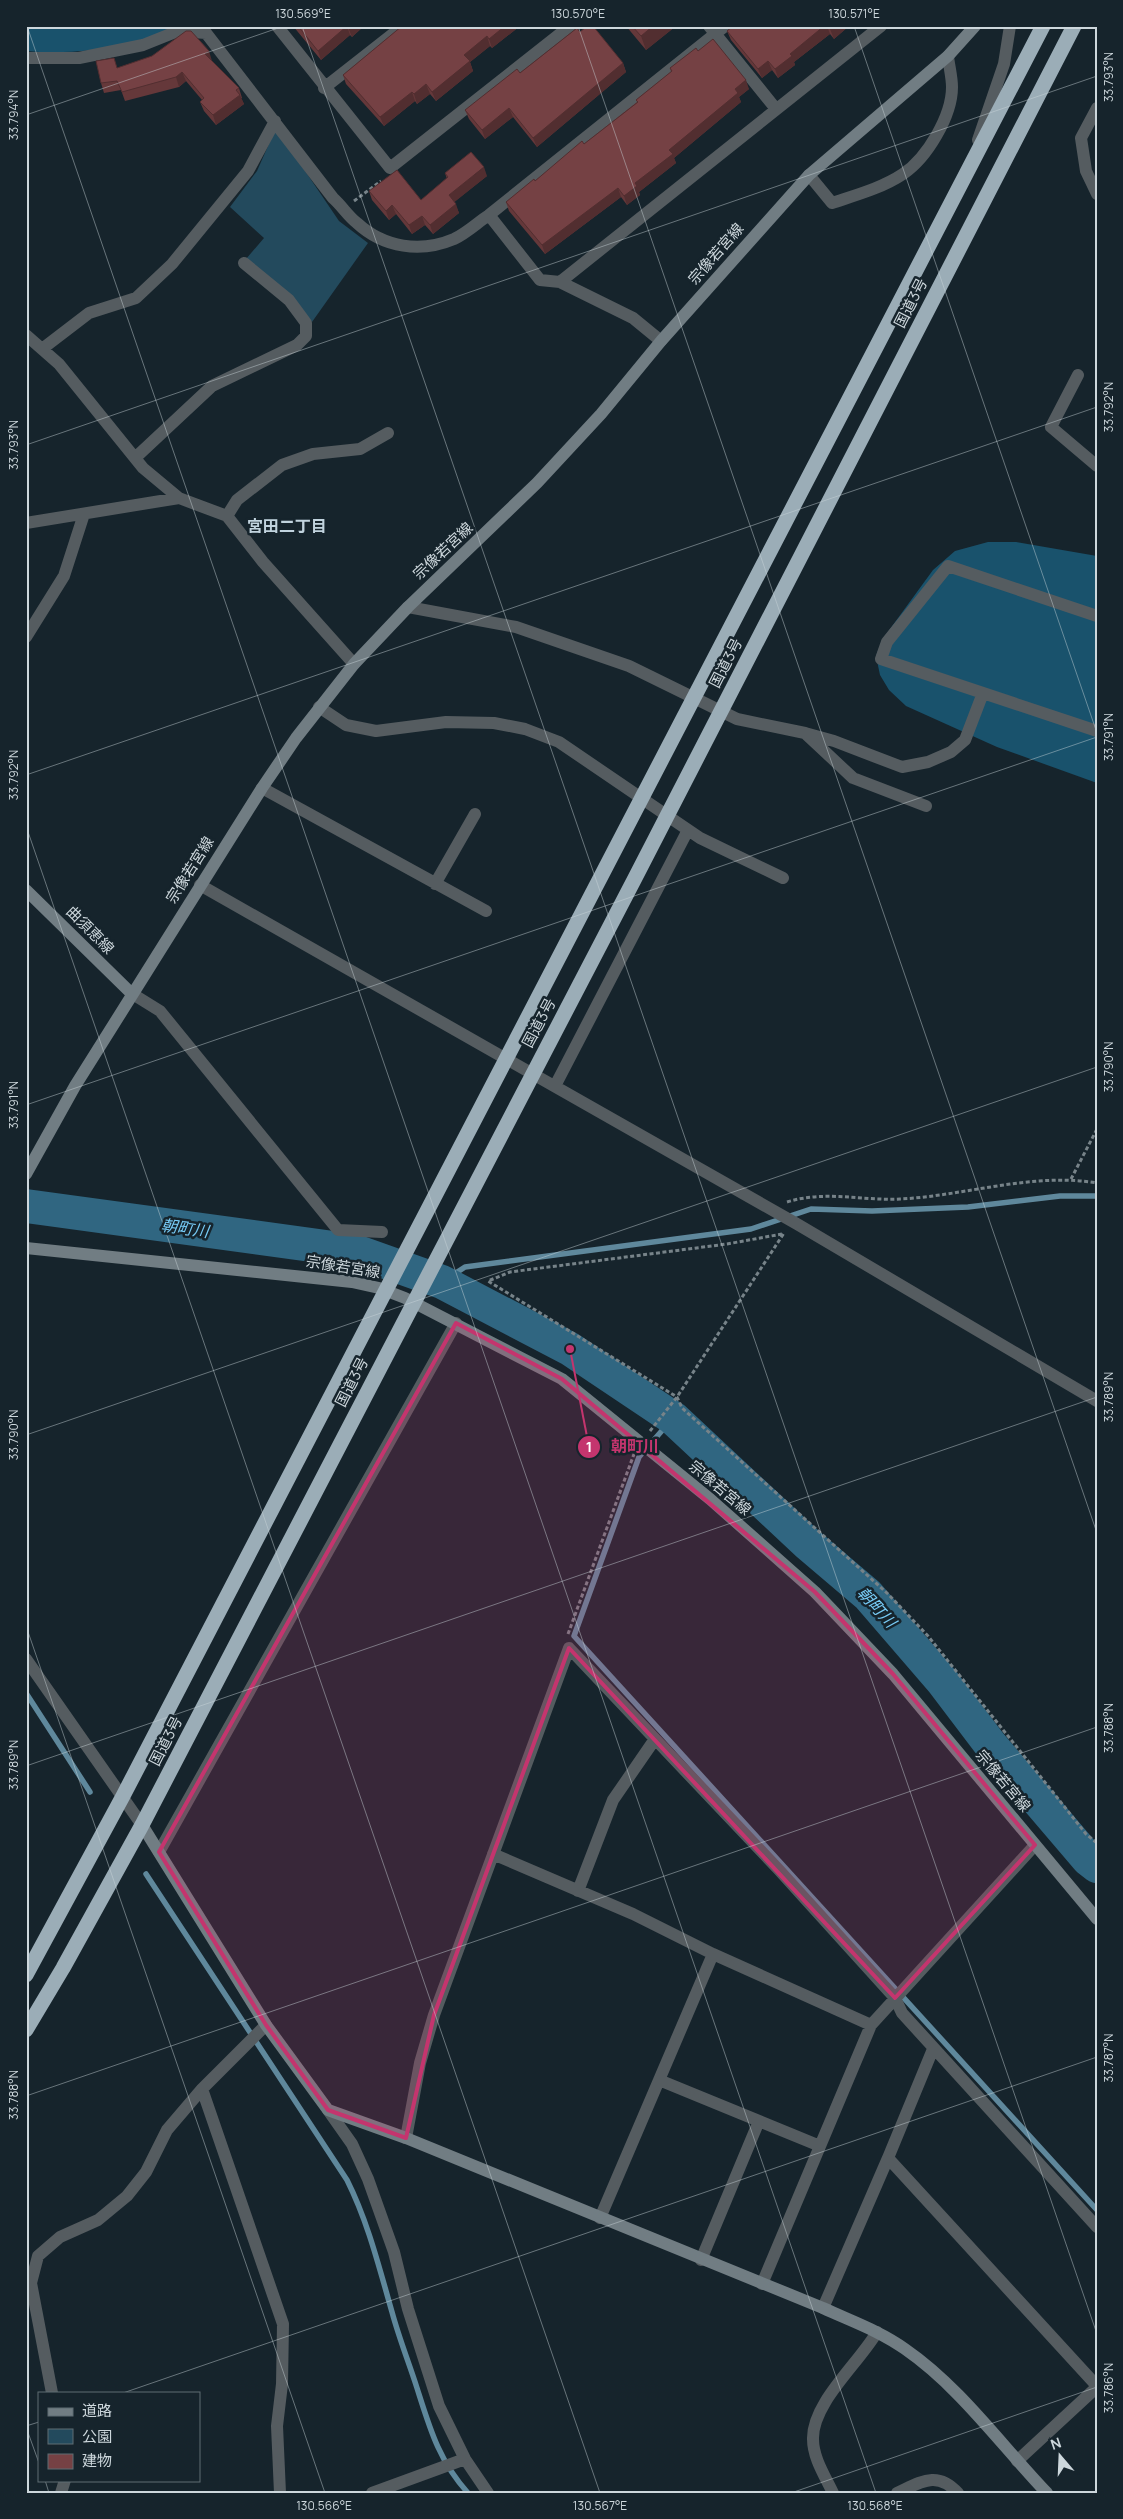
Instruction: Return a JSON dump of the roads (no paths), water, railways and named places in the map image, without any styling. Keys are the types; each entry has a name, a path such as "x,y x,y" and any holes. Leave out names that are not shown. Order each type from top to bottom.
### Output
{"highway":[{"name":"国道3号","path":"26,1975 123,1796 1043,26"},
{"name":"国道3号","path":"26,2030 63,1968 142,1825 1074,26"}],"main road":[{"name":"宗像若宮線","path":"26,1174 75,1086 131,993 262,788 319,707 354,664 408,607 537,483 601,414 661,341 809,175 948,56 975,26"},
{"name":"曲須恵線","path":"26,890 131,993"},
{"name":"宗像若宮線","path":"26,1248 352,1282 380,1288 406,1298 562,1379 641,1442 815,1592 893,1674 1097,1919"},
{"path":"142,1825 266,2025 328,2110 406,2138 701,2260 823,2308 877,2332 904,2349 947,2384 1047,2493"}],"street":[{"path":"277,26 324,88 390,168 570,26"},
{"path":"324,88 402,26"},
{"path":"560,282 882,26"},
{"path":"966,175 1004,64 1010,26"},
{"path":"26,58 79,58 143,45 178,31 206,33 333,198 345,208 356,223 378,238 398,245 424,248 455,239 490,215 716,29 776,110"},
{"path":"809,175 832,203 871,190 903,174 928,148 944,121 952,87 948,56"},
{"path":"1097,108 1081,138 1086,171 1097,194"},
{"path":"42,349 90,313 136,298 172,264 248,171 275,121"},
{"path":"490,215 540,280 560,282 633,318 661,341"},
{"path":"135,458 212,386 297,345 306,336 306,323 288,300 244,263"},
{"path":"26,334 59,364 143,468 179,498 226,516 354,664"},
{"path":"1078,375 1051,427 1097,466"},
{"path":"226,516 237,500 282,465 313,454 360,449 388,433"},
{"path":"26,523 179,498"},
{"path":"26,637 64,576 84,514"},
{"path":"1097,616 948,566 887,642 882,659 1097,731"},
{"path":"408,607 516,627 629,666 737,719 834,741 902,767 928,762 951,752 965,740 983,693"},
{"path":"319,707 346,725 376,732 446,722 494,723 525,729 559,742 700,838 783,878"},
{"path":"805,733 853,778 926,806"},
{"path":"262,788 486,912"},
{"path":"435,884 475,814"},
{"path":"555,1086 688,830"},
{"path":"200,885 797,1224 1097,1401"},
{"path":"131,993 160,1011 338,1230 382,1232"},
{"path":"159,1852 456,1323"},
{"path":"406,2138 420,2063 434,2015 569,1648 779,1870 895,1998 902,2013 933,2049 1097,2227"},
{"path":"26,1659 142,1825"},
{"path":"578,1891 613,1800 654,1740"},
{"path":"762,2284 871,2026 1035,1845"},
{"path":"493,1854 633,1914 713,1954 871,2026"},
{"path":"600,2218 713,1954"},
{"path":"52,2392 31,2283 38,2256 60,2237 98,2220 127,2196 146,2172 167,2130 202,2089 266,2025"},
{"path":"823,2308 933,2049"},
{"path":"660,2080 820,2146"},
{"path":"202,2089 283,2324 282,2384 277,2426 280,2493"},
{"path":"328,2110 352,2144 368,2179 394,2252 408,2308 439,2406 465,2459 488,2493"},
{"path":"701,2260 759,2121"},
{"path":"888,2158 1097,2386 1017,2461"},
{"path":"833,2493 817,2459 813,2440 814,2422 824,2404 877,2332"},
{"path":"372,2493 465,2459"},
{"path":"897,2493 928,2478 948,2482 958,2493"}],"waterway":[{"path":"442,1282 465,1267 751,1229 811,1209 872,1211 968,1207 1060,1196 1097,1196"},
{"name":"朝町川","path":"26,1206 355,1251 442,1282 570,1349 673,1418 808,1544 868,1595 943,1682 990,1744 1088,1859 1097,1866"},
{"path":"673,1418 639,1457 574,1636 1097,2210"},
{"path":"26,1693 90,1792"},
{"path":"146,1874 347,2180 367,2228 398,2331 436,2444 450,2469 468,2493"}],"place":[{"name":"朝町川","path":"570,1349"}],"district":[{"name":"宮田二丁目","path":"287,526"}]}
